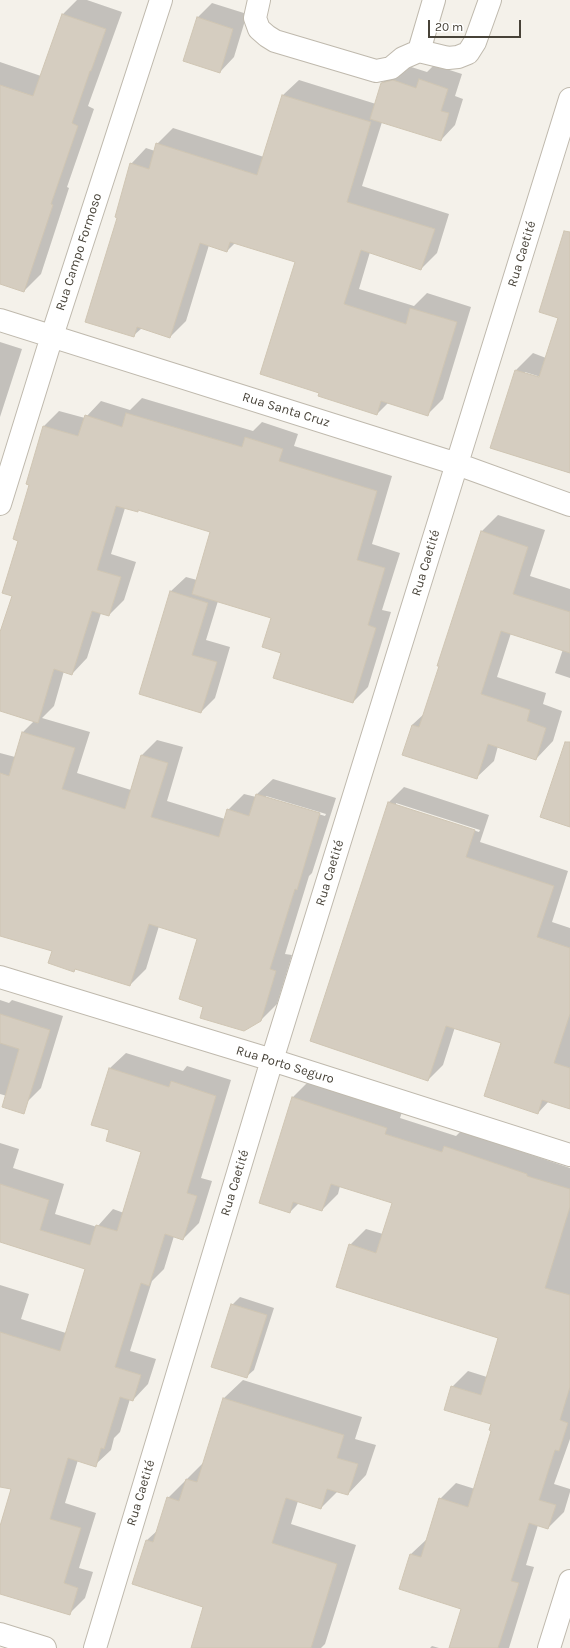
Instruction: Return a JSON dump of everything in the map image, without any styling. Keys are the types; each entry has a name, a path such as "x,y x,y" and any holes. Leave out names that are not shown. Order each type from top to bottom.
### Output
{"street":[{"name":"Rua Campo Formoso","path":"0,504 52,336 161,0"},
{"path":"259,0 255,18 259,29 275,41 376,71 391,68 403,58 419,51 448,58 458,57 468,53 475,42 490,0"},
{"path":"419,51 434,0"},
{"name":"Rua Caetité","path":"95,1648 272,1060 570,99"},
{"name":"Rua Santa Cruz","path":"0,320 457,464 570,505"},
{"name":"Rua Porto Seguro","path":"0,977 272,1060 570,1155"},
{"path":"549,1648 570,1581"},
{"path":"0,1634 45,1648"}],"building":[{"path":"62,14 106,29 72,123 78,126 51,204 53,205 24,292 0,284 0,85 33,96"},
{"path":"197,17 233,29 220,73 183,61"},
{"path":"419,79 448,89 441,111 449,113 441,141 370,119 381,83 393,80 416,88"},
{"path":"282,95 371,122 347,202 435,229 421,270 361,250 344,304 406,324 410,308 457,322 428,416 381,401 377,415 318,396 319,393 260,374 295,262 230,242 227,252 200,243 170,338 137,327 134,337 85,322 117,218 115,217 130,163 149,169 156,143 257,175"},
{"path":"564,231 570,232 570,473 490,448 515,370 539,377 558,318 539,312"},
{"path":"126,413 242,447 245,437 283,449 279,461 377,491 357,560 385,568 368,625 376,628 353,703 273,678 281,653 262,647 271,618 192,594 210,532 138,510 138,512 116,506 97,570 121,577 109,616 92,611 72,675 54,669 38,723 0,711 0,632 12,596 2,593 18,541 13,539 29,485 26,484 43,426 78,436 85,415 122,427"},
{"path":"481,531 528,547 513,594 570,612 570,653 501,631 481,694 530,710 527,721 546,728 536,760 488,744 477,779 402,755 412,725 419,727 439,666 437,666"},
{"path":"170,591 208,603 192,655 217,662 201,713 139,694"},
{"path":"22,732 75,748 62,789 125,809 141,755 168,763 151,817 219,837 227,809 249,816 256,794 320,813 297,890 295,889 270,969 276,971 261,1021 244,1031 200,1018 203,1007 179,999 197,939 149,924 130,986 75,969 74,972 48,963 52,951 0,936 0,773 9,776"},
{"path":"565,742 570,742 570,827 540,817"},
{"path":"388,802 475,830 466,857 554,886 537,937 570,948 570,1014 554,1063 570,1068 570,1109 542,1100 538,1114 484,1096 501,1043 446,1026 428,1081 310,1041"},
{"path":"0,1014 50,1030 24,1114 2,1107 19,1049 0,1043"},
{"path":"109,1068 169,1087 171,1081 216,1096 187,1193 197,1196 183,1240 165,1234 149,1286 141,1283 115,1367 141,1375 133,1401 120,1397 104,1449 101,1448 96,1467 68,1458 50,1519 81,1528 64,1583 78,1588 70,1615 0,1594 0,1526 11,1489 0,1487 0,1332 60,1351 85,1269 0,1242 0,1184 49,1200 40,1230 90,1245 96,1225 117,1231 141,1152 106,1141 109,1130 91,1125"},
{"path":"292,1097 387,1128 385,1134 442,1152 444,1146 527,1174 527,1176 570,1189 570,1207 545,1288 570,1295 570,1387 560,1420 568,1423 559,1451 555,1450 539,1500 556,1505 548,1529 529,1523 511,1581 519,1583 498,1648 449,1648 461,1609 399,1589 410,1554 421,1557 439,1498 468,1507 491,1431 489,1430 491,1424 444,1410 451,1386 481,1395 498,1338 336,1287 349,1244 376,1253 392,1203 331,1184 322,1211 293,1202 290,1213 259,1203"},
{"path":"231,1304 267,1315 247,1378 211,1367"},
{"path":"223,1398 344,1435 337,1458 358,1464 348,1495 327,1489 321,1509 286,1498 272,1543 337,1564 311,1648 191,1648 203,1607 132,1584 146,1540 153,1542 167,1497 179,1501 186,1479 197,1482"}]}
